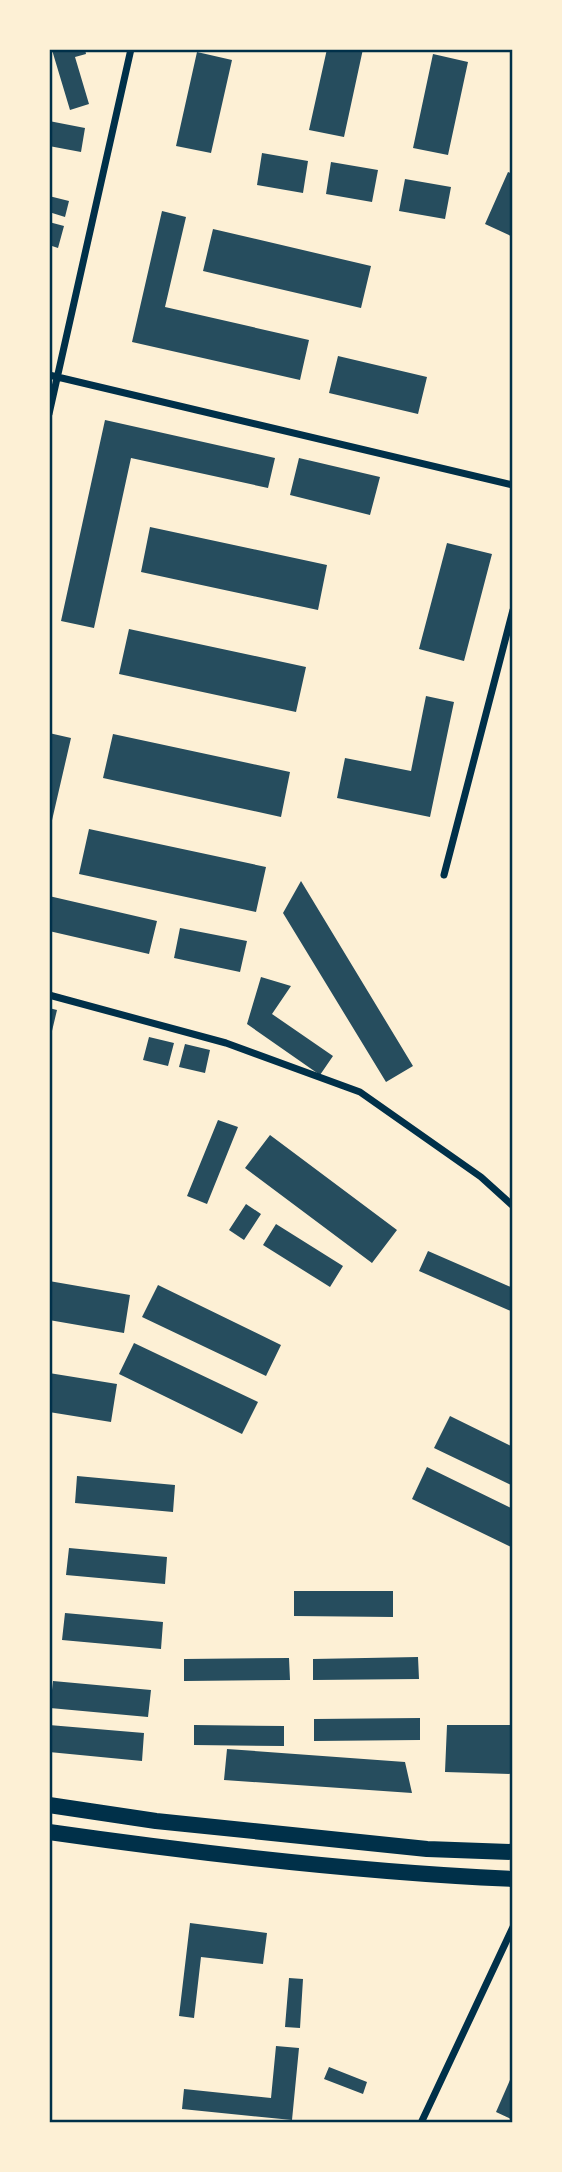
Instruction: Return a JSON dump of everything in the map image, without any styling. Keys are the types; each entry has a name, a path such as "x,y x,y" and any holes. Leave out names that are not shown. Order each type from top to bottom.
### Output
{"main road":[{"path":"49,1805 156,1821 427,1849 513,1852"},
{"path":"49,1832 167,1849 359,1869 513,1879"}],"street":[{"path":"49,414 53,376 131,49"},
{"path":"53,376 513,485"},
{"path":"444,875 513,610"},
{"path":"49,995 226,1043 360,1092 481,1177 513,1206"},
{"path":"421,2123 513,1927"}],"building":[{"path":"85,49 86,54 75,57 89,104 70,110 52,50"},
{"path":"327,49 363,49 344,137 309,130"},
{"path":"197,52 232,60 211,153 176,146"},
{"path":"433,54 468,62 448,155 413,148"},
{"path":"49,121 85,128 81,152 49,146"},
{"path":"262,153 308,161 303,193 257,185"},
{"path":"331,162 378,170 372,202 326,194"},
{"path":"508,172 513,174 513,237 485,224"},
{"path":"405,179 451,187 445,219 399,211"},
{"path":"49,196 69,201 65,217 49,212"},
{"path":"162,211 186,217 165,307 309,340 300,380 132,342"},
{"path":"49,222 64,226 58,248 49,245"},
{"path":"213,229 371,266 361,308 203,271"},
{"path":"338,356 427,377 418,414 329,393"},
{"path":"105,420 275,458 268,488 131,458 94,628 61,621"},
{"path":"299,458 380,477 370,515 290,495"},
{"path":"150,527 327,565 318,610 141,572"},
{"path":"447,543 492,554 464,661 419,649"},
{"path":"129,629 306,667 296,712 119,674"},
{"path":"426,696 454,702 430,817 337,798 345,758 411,771"},
{"path":"49,733 71,738 50,829 49,829"},
{"path":"113,734 290,772 281,817 103,778"},
{"path":"89,829 266,867 256,912 79,874"},
{"path":"301,881 413,1066 386,1082 283,913"},
{"path":"49,896 157,921 149,954 49,931"},
{"path":"180,928 247,941 240,972 174,958"},
{"path":"261,977 291,986 272,1014 333,1056 320,1075 247,1024"},
{"path":"49,1008 57,1010 52,1031 49,1030"},
{"path":"149,1037 174,1043 168,1066 143,1060"},
{"path":"185,1044 210,1050 205,1073 179,1067"},
{"path":"218,1120 238,1127 207,1204 187,1196"},
{"path":"270,1135 397,1230 372,1263 245,1168"},
{"path":"246,1204 261,1214 244,1240 229,1230"},
{"path":"276,1224 343,1266 330,1287 263,1245"},
{"path":"428,1251 513,1288 513,1312 419,1271"},
{"path":"49,1281 130,1295 124,1333 49,1320"},
{"path":"158,1285 281,1345 266,1376 142,1317"},
{"path":"134,1343 258,1402 242,1434 119,1374"},
{"path":"49,1373 117,1384 111,1422 49,1412"},
{"path":"450,1416 513,1447 513,1486 434,1448"},
{"path":"427,1467 513,1509 513,1548 412,1499"},
{"path":"77,1476 175,1485 173,1512 75,1503"},
{"path":"69,1548 167,1557 165,1584 66,1575"},
{"path":"294,1591 393,1591 393,1617 294,1616"},
{"path":"65,1613 163,1622 161,1649 62,1640"},
{"path":"418,1657 419,1679 313,1680 313,1659"},
{"path":"289,1658 290,1680 184,1681 184,1659"},
{"path":"53,1681 151,1690 148,1717 50,1708"},
{"path":"420,1718 420,1740 314,1741 314,1719"},
{"path":"49,1725 144,1733 142,1761 49,1752"},
{"path":"194,1725 284,1726 284,1746 194,1745"},
{"path":"447,1725 513,1725 513,1774 445,1772"},
{"path":"227,1749 405,1762 412,1793 224,1780"},
{"path":"190,1923 267,1933 263,1964 201,1957 194,2018 179,2016"},
{"path":"289,1978 303,1979 300,2028 285,2027"},
{"path":"276,2046 299,2048 292,2120 182,2109 184,2089 271,2098"},
{"path":"329,2067 367,2082 363,2094 324,2079"},
{"path":"513,2073 513,2120 496,2112"}]}
